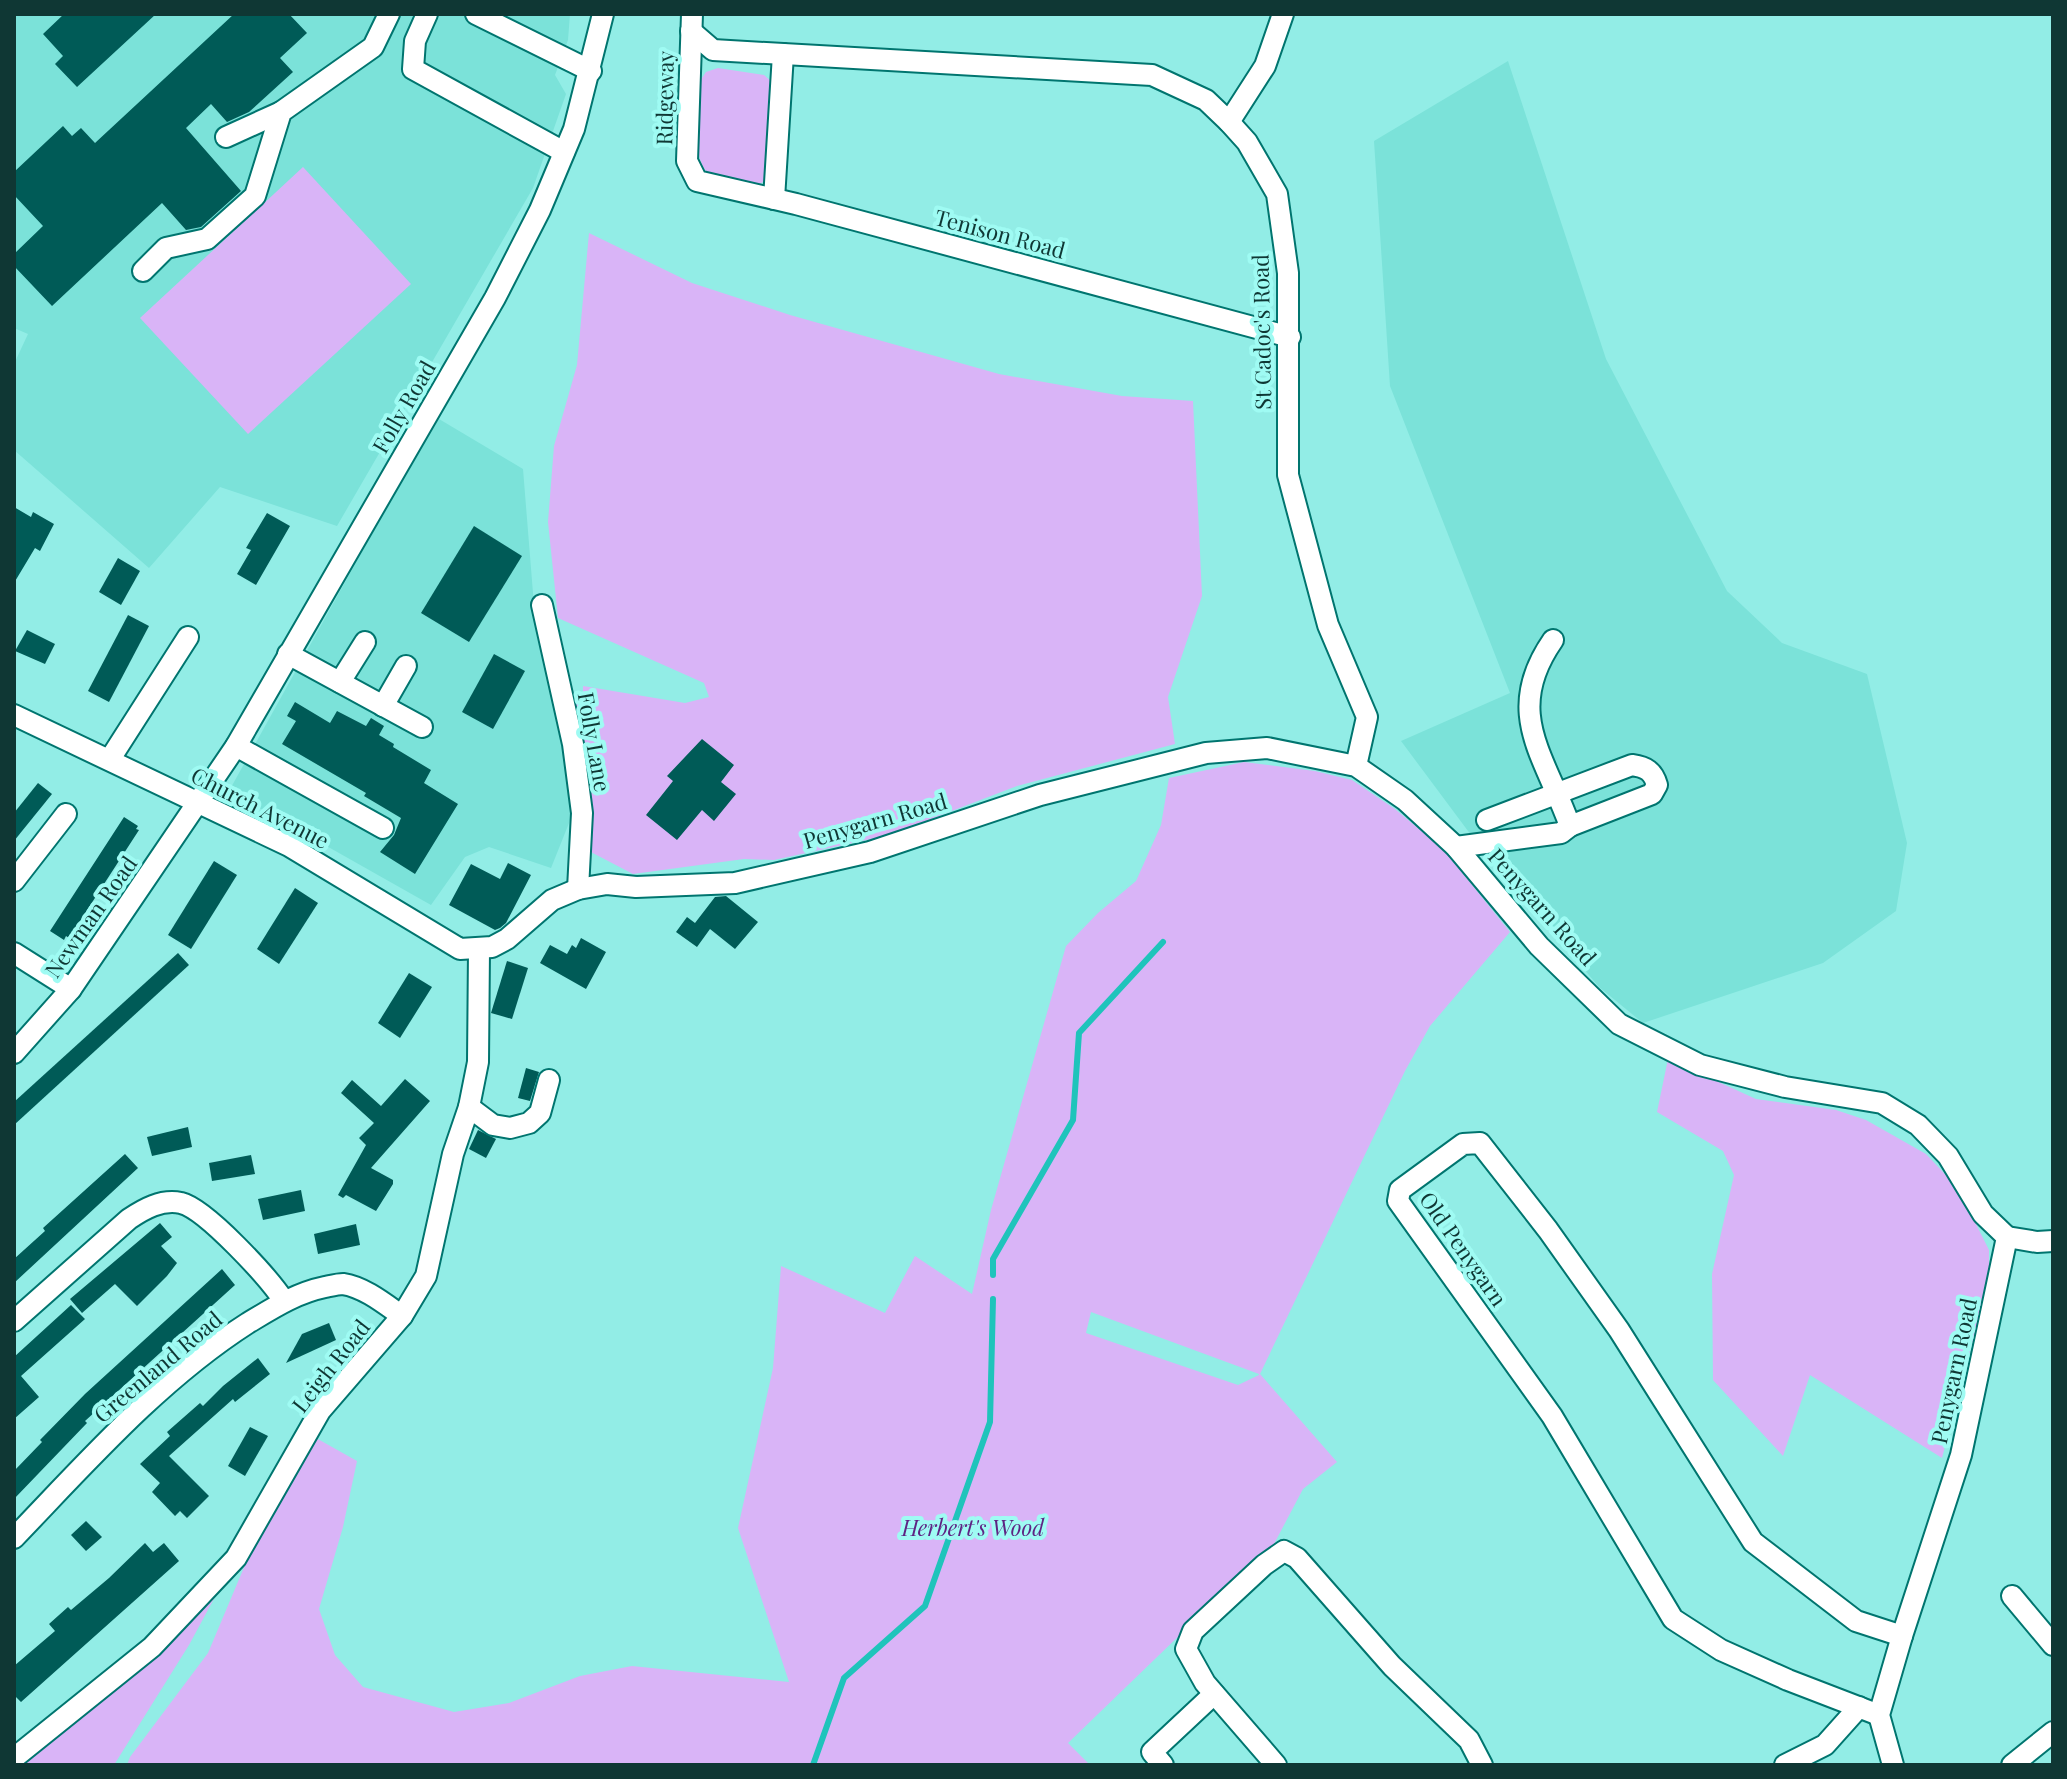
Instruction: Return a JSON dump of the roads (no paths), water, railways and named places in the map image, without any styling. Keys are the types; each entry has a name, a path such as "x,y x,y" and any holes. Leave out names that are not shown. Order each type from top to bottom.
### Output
{"street":[{"path":"226,137 281,112 373,47 389,14"},
{"path":"427,14 415,41 413,69 564,152"},
{"path":"476,14 591,71"},
{"name":"Folly Road","path":"200,803 495,298 540,210 564,152 591,71 603,14"},
{"path":"1229,122 1265,66 1283,14"},
{"name":"St Cadoc's Road","path":"691,22 713,50 1152,75 1206,100 1247,142 1277,194 1288,273 1288,475 1328,625 1367,717 1356,766"},
{"name":"Ridgeway","path":"691,22 687,161 697,181"},
{"path":"774,199 783,54"},
{"path":"143,271 166,248 207,239 255,196 281,112"},
{"name":"Tenison Road","path":"697,181 1290,337"},
{"name":"Folly Lane","path":"542,605 573,744 582,813 578,889"},
{"path":"110,759 188,637"},
{"path":"1553,640 1541,656 1529,687 1528,715 1570,826"},
{"path":"340,682 365,642"},
{"path":"288,654 422,727"},
{"path":"383,706 406,666"},
{"name":"Church Avenue","path":"14,715 289,846 460,949 479,950"},
{"path":"236,746 383,828"},
{"name":"Penygarn Road","path":"479,950 507,939 552,900 578,889 607,884 636,887 735,883 870,852 1040,795 1206,753 1267,748 1356,766 1405,800 1456,847 1539,946 1619,1024 1700,1065 1785,1087 1882,1103 1918,1125 1948,1156 1983,1214 2007,1237 1961,1455 1879,1715"},
{"path":"1456,847 1561,833 1570,826 1652,794 1657,785 1654,775 1644,767 1632,765 1487,820"},
{"name":"Newman Road","path":"14,1053 71,989 200,803"},
{"path":"14,881 66,814"},
{"name":"Leigh Road","path":"14,1758 152,1647 236,1558 320,1411 402,1316 426,1276 453,1154 469,1107 478,1062 479,950"},
{"path":"14,953 71,989"},
{"path":"469,1107 493,1125 510,1128 529,1123 540,1113 549,1080"},
{"name":"Old Penygarn","path":"1879,1715 1721,1650 1673,1619 1552,1416 1398,1201 1400,1190 1463,1144 1480,1143 1548,1230 1619,1330 1753,1542 1856,1621 1902,1636"},
{"path":"14,1321 129,1219 146,1208 162,1203 179,1203 195,1208 259,1269 284,1301"},
{"path":"2007,1237 2053,1241"},
{"name":"Greenland Road","path":"14,1538 160,1392 222,1340 284,1301 342,1284 379,1299 402,1316"},
{"path":"1276,1765 1205,1683 1186,1649 1193,1631 1264,1565 1284,1551 1297,1558 1392,1666 1469,1740 1482,1765"},
{"path":"2012,1596 2053,1645"},
{"path":"1163,1765 1152,1752 1214,1694"},
{"path":"1785,1765 1825,1745 1859,1707"},
{"path":"1879,1715 1893,1765"},
{"path":"2012,1765 2053,1732"}],"waterway":[{"path":"993,1275 993,1259 1073,1120 1079,1033 1163,942"},
{"path":"813,1765 844,1678 925,1606 990,1422 993,1299"}],"park label":[{"name":"Herbert's Wood","path":"973,1528"}]}
